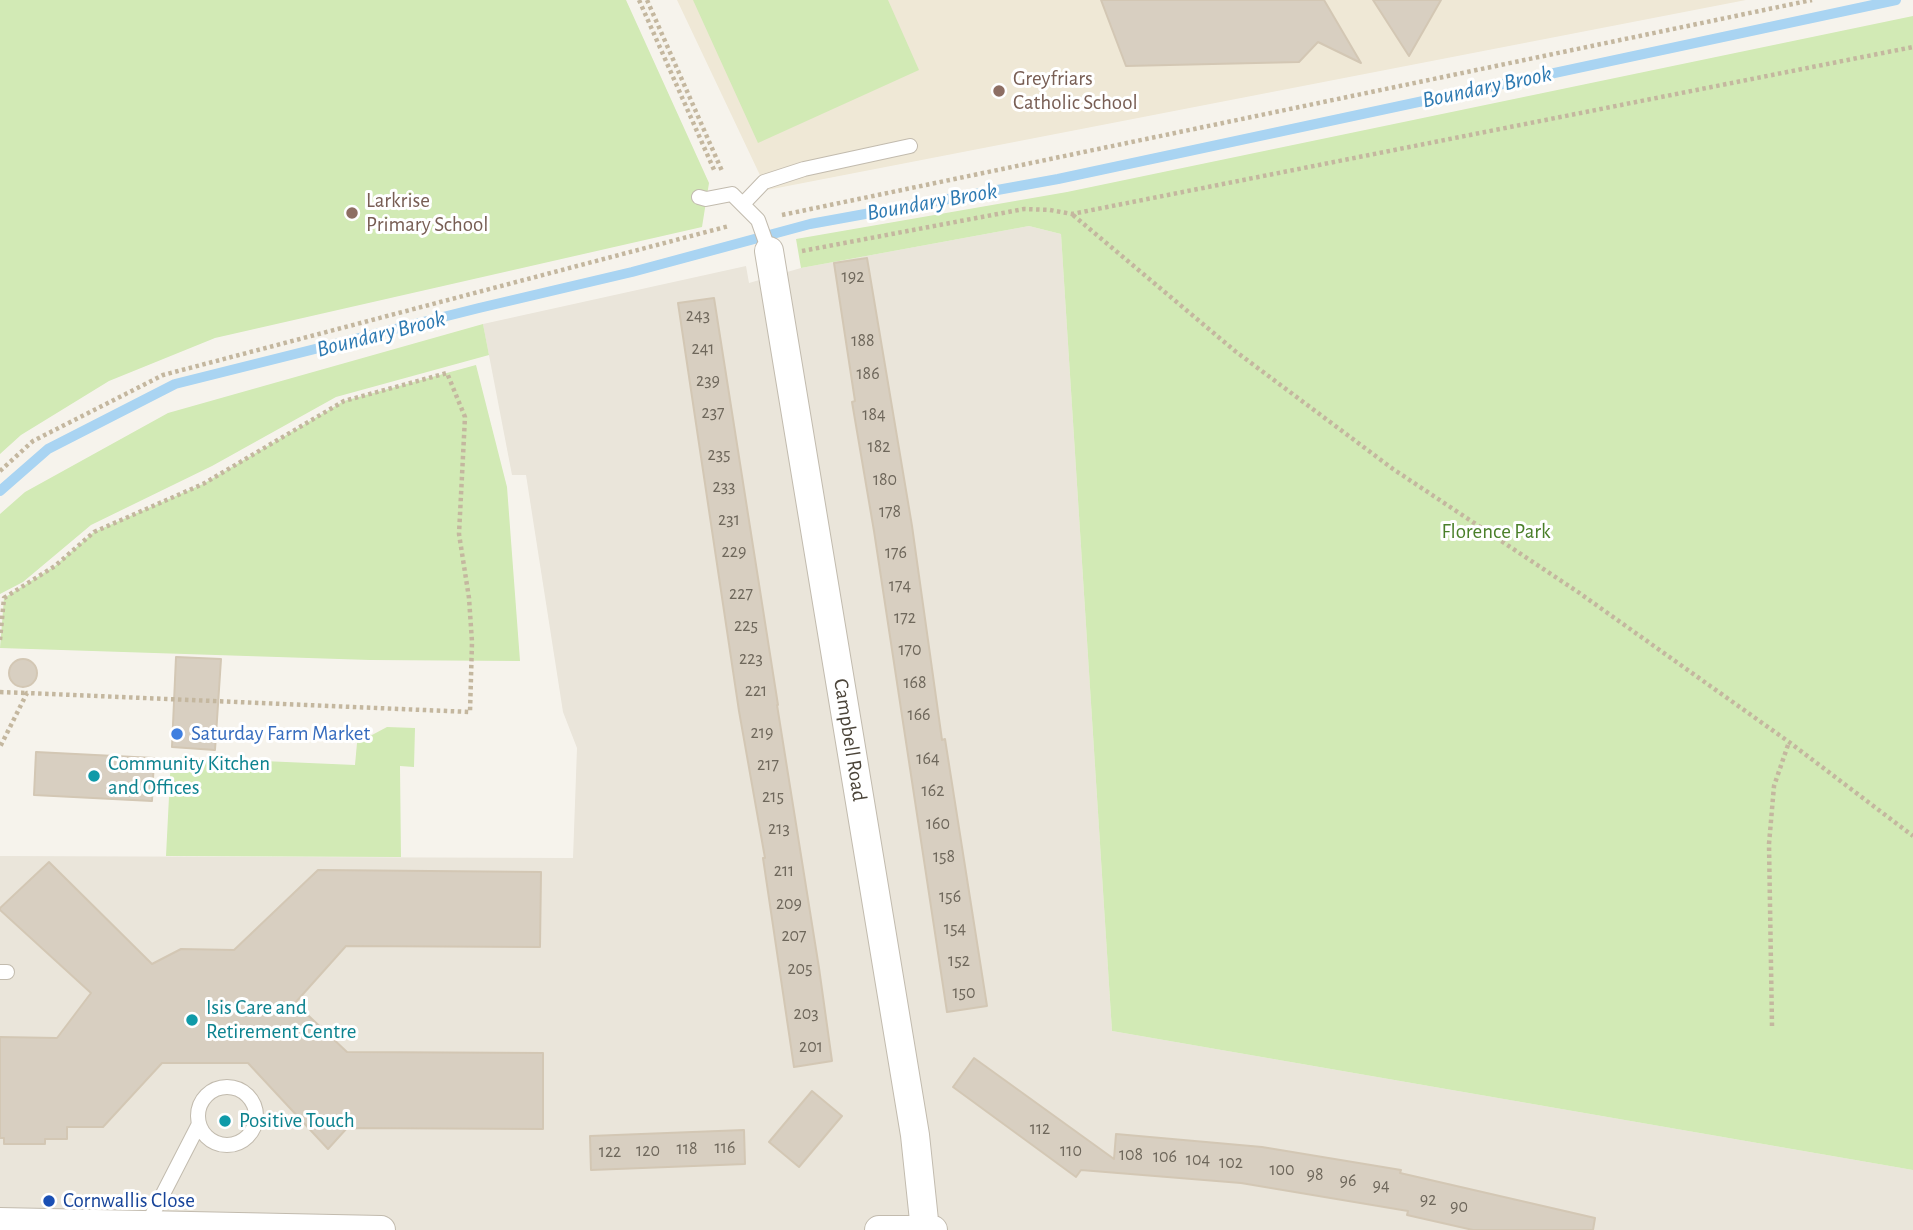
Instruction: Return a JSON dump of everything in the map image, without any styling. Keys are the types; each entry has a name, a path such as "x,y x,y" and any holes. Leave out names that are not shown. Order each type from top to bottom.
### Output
{"street":[{"name":"Campbell Road","path":"765,240 915,1135 925,1230"},
{"path":"0,1222 381,1230"},
{"path":"878,1230 933,1230"}],"lane":[{"path":"743,204 764,182 804,169 910,146"},
{"path":"699,197 706,199 732,194 743,204 765,240"},
{"path":"147,1225 199,1124 199,1105 204,1097 220,1087 238,1089 253,1101 256,1110 253,1129 239,1143 219,1144 203,1133 199,1124"}],"path":[{"path":"639,0 721,187 732,194"},
{"path":"647,0 732,194"},
{"path":"765,240 1812,0"},
{"path":"0,471 33,441 163,374 722,228 765,240 1024,209 1050,210 1072,215 1913,47"},
{"path":"1072,215 1235,351 1393,469 1578,592 1789,742 1913,836"},
{"path":"0,640 4,598 55,566 94,532 203,484 344,401 446,373 465,417 459,534 469,598 472,642 470,712 0,692"},
{"path":"0,747 27,693"},
{"path":"1772,1026 1769,844 1774,786 1789,742"}],"shaded area":[{"name":"Greyfriars Catholic School","path":"677,0 1746,0 767,190"},
{"path":"1029,226 1061,234 1112,1031 1913,1170 1913,1230 0,1230 0,856 573,858 577,748 563,712 526,475 512,475 483,324 746,266 749,283 801,268"}],"green space":[{"name":"Larkrise Primary School","path":"0,0 626,0 709,183 702,227 215,338 109,381 21,435 0,454"},
{"path":"693,0 888,0 919,70 758,143"},
{"name":"Florence Park","path":"1913,16 1913,1170 1112,1031 1061,234 1029,226 801,268 796,239 1067,192"},
{"path":"483,324 489,355 336,397 212,466 91,525 23,582 0,594 0,514 25,492 168,413"},
{"path":"476,365 507,487 520,661 370,660 0,648 4,598 55,566 94,532 203,484 344,401"},
{"path":"387,727 415,728 414,767 400,766 401,857 166,856 171,757 355,765 357,743"}],"building":[{"path":"1101,0 1324,0 1361,63 1318,42 1299,62 1126,66"},
{"path":"1373,0 1441,0 1409,56"},
{"path":"867,258 912,526 942,740 945,739 987,1006 947,1012 852,402 855,401 834,263"},
{"path":"714,298 832,1061 794,1067 765,858 739,711 678,303"},
{"path":"176,657 221,659 215,750 172,747"},
{"path":"23,659 33,663 37,673 33,683 23,687 13,683 9,673 13,663"},
{"name":"Community Kitchen and Offices","path":"36,752 154,758 152,801 34,795"},
{"name":"Isis Care and Retirement Centre","path":"49,862 152,964 181,949 234,950 318,870 541,872 540,947 346,946 295,1003 347,1052 543,1053 543,1129 347,1128 328,1149 248,1063 162,1063 103,1127 67,1127 67,1139 45,1139 45,1144 4,1144 4,1138 0,1138 0,1037 57,1038 91,993 0,910"},
{"path":"974,1058 1114,1159 1116,1134 1262,1147 1401,1170 1400,1173 1595,1218 1593,1230 1473,1230 1407,1215 1408,1211 1241,1183 1081,1170 1076,1177 953,1087"},
{"path":"812,1091 842,1116 799,1167 769,1142"},
{"path":"744,1130 745,1164 591,1170 590,1136"}],"waterway":[{"name":"Boundary Brook","path":"0,491 48,449 175,384 632,272 810,224 1058,179 1896,0"}],"place":[{"name":"Greyfriars Catholic School","path":"999,91"},
{"name":"Larkrise Primary School","path":"352,213"},
{"name":"Saturday Farm Market","path":"177,734"},
{"name":"Community Kitchen and Offices","path":"94,776"},
{"name":"Isis Care and Retirement Centre","path":"192,1020"},
{"name":"Positive Touch","path":"225,1121"},
{"name":"Cornwallis Close","path":"49,1201"}]}
